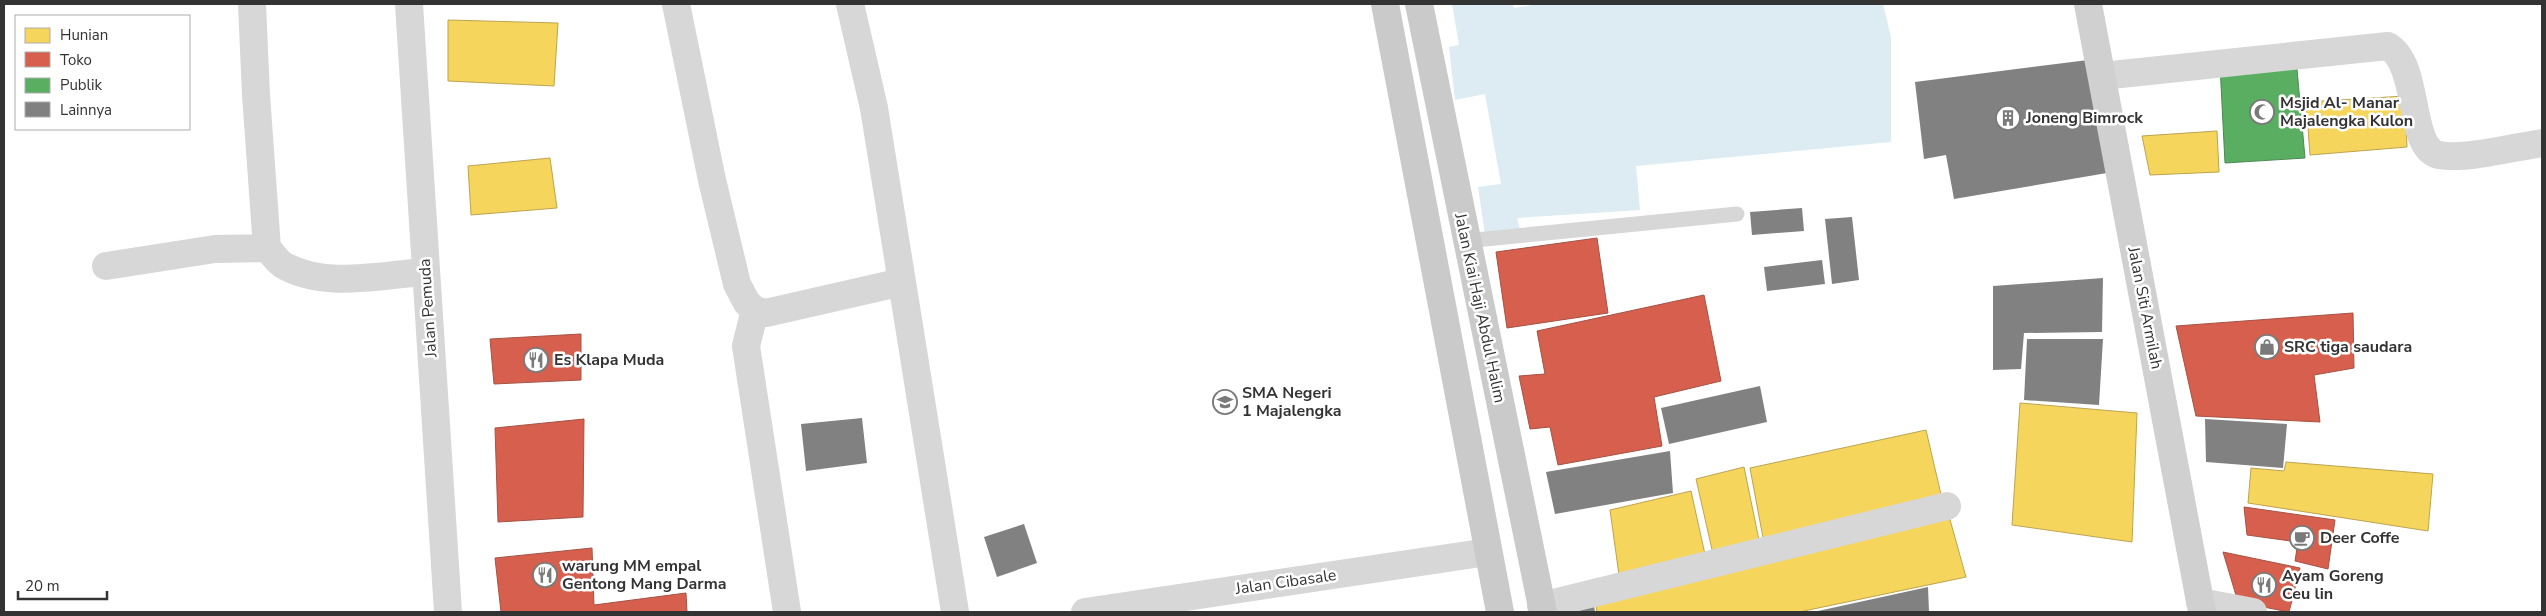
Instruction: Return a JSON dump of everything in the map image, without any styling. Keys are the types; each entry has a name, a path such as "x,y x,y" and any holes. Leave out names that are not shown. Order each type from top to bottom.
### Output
{"main road":[{"path":"1385,4 1500,612"},
{"name":"Jalan Kiai Haji Abdul Halim","path":"1419,4 1542,609"},
{"name":"Jalan Siti Armilah","path":"2088,4 2201,607"}],"street":[{"path":"252,4 256,95 267,248 282,264 309,276 338,279 425,272"},
{"name":"Jalan Pemuda","path":"409,4 448,612"},
{"path":"676,4 712,180 737,284 747,303 756,310 766,313 902,282"},
{"path":"850,4 874,108 955,612"},
{"path":"2102,76 2388,46 2399,54 2407,74 2424,143 2432,152 2455,155 2542,143"},
{"path":"106,266 215,249 267,248"},
{"path":"756,310 746,346 787,612"},
{"path":"1542,609 1947,506"},
{"name":"Jalan Cibasale","path":"1085,612 1488,552"},
{"path":"2201,607 2253,612"}],"lane":[{"path":"1466,241 1738,214"}],"shaded area":[{"path":"1452,4 1513,4 1514,8 1539,4 1883,4 1891,37 1891,142 1636,166 1640,210 1517,218 1520,229 1485,234 1478,187 1501,184 1485,94 1455,100 1449,47 1459,45"}],"building: Hunian":[{"path":"448,20 558,23 554,86 448,81"},
{"path":"2405,96 2407,147 2310,155 2306,102"},
{"path":"2217,131 2219,172 2150,175 2142,136"},
{"path":"550,158 557,208 471,215 468,166"},
{"path":"2020,403 2137,413 2132,542 2012,525"},
{"path":"1926,430 1943,503 1764,543 1750,468"},
{"path":"2286,462 2433,474 2428,531 2248,503 2251,468 2284,471"},
{"path":"1744,467 1760,545 1713,554 1696,479"},
{"path":"1691,491 1706,559 1619,575 1610,510"},
{"path":"1947,509 1966,577 1799,612 1597,612 1595,600"}],"building: Toko":[{"path":"1597,238 1608,313 1507,328 1496,252"},
{"path":"1704,295 1721,381 1654,397 1662,446 1558,465 1550,427 1530,429 1519,376 1545,374 1537,331"},
{"name":"SRC tiga saudara","path":"2353,313 2354,368 2314,375 2320,422 2196,416 2176,326"},
{"name":"Es Klapa Muda","path":"581,334 581,380 494,384 490,339"},
{"path":"584,419 583,517 498,522 495,428"},
{"name":"Deer Coffe","path":"2244,507 2335,520 2328,569 2295,561 2298,542 2247,535"},
{"name":"warung MM empal Gentong Mang Darma","path":"592,548 594,605 686,593 687,612 501,612 495,558"},
{"name":"Ayam Goreng Ceu lin","path":"2223,552 2300,568 2289,612 2238,602"}],"building: Publik":[{"name":"Msjid Al- Manar Majalengka Kulon","path":"2296,58 2305,158 2225,163 2220,65"}],"building: Lainnya":[{"name":"Joneng Bimrock","path":"2088,60 2107,173 1954,199 1946,155 1924,159 1915,82"},
{"path":"1802,208 1804,231 1752,235 1750,212"},
{"path":"1852,217 1859,280 1832,284 1825,219"},
{"path":"1822,260 1825,284 1767,291 1764,267"},
{"path":"2103,278 2102,332 2024,333 2021,369 1993,370 1993,286"},
{"path":"2027,339 2103,339 2099,405 2024,400"},
{"path":"1760,386 1767,422 1669,444 1661,408"},
{"path":"862,418 867,463 806,471 801,424"},
{"path":"2205,419 2287,424 2283,468 2206,462"},
{"path":"1670,451 1673,493 1555,514 1546,472"},
{"path":"1024,524 1037,563 997,577 984,537"},
{"path":"1928,587 1929,612 1818,612 1818,611"},
{"path":"1594,606 1595,612 1572,612"}],"place":[{"name":"Msjid Al- Manar Majalengka Kulon","path":"2262,112"},
{"name":"Joneng Bimrock","path":"2008,118"},
{"name":"SRC tiga saudara","path":"2267,347"},
{"name":"Es Klapa Muda","path":"536,360"},
{"name":"SMA Negeri 1 Majalengka","path":"1225,402"},
{"name":"Deer Coffe","path":"2302,538"},
{"name":"warung MM empal Gentong Mang Darma","path":"545,575"},
{"name":"Ayam Goreng Ceu lin","path":"2264,585"}]}
